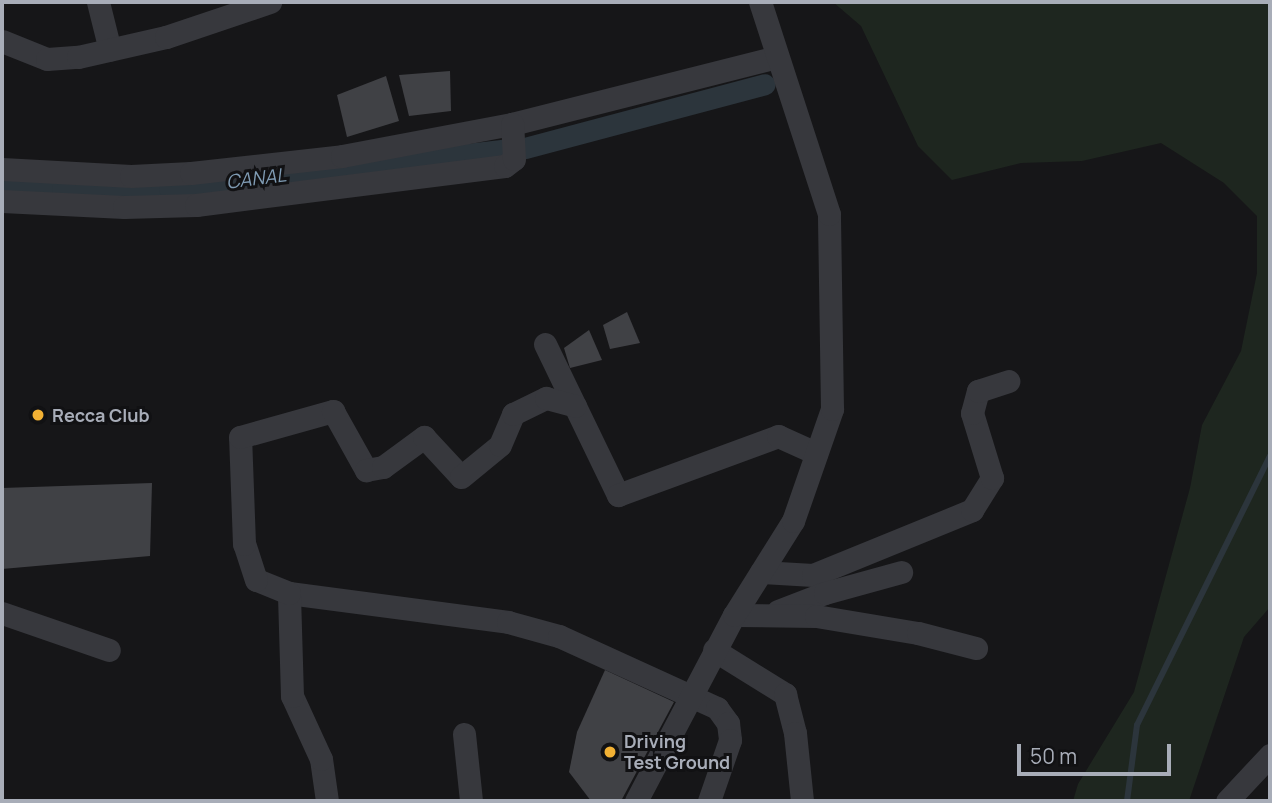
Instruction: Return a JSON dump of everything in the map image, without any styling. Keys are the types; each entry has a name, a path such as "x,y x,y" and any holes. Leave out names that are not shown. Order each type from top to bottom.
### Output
{"street":[{"path":"99,2 110,50"},
{"path":"2,41 47,59 78,57 166,37 270,2"},
{"path":"636,801 714,650 793,521 832,409 830,214 760,2"},
{"path":"2,169 131,176 191,173 342,156 512,124 777,57"},
{"path":"2,201 124,207 196,205 505,166 514,159 512,124"},
{"path":"48,172 50,203"},
{"path":"545,344 618,495 778,436 816,453"},
{"path":"761,572 813,575 972,510 992,478 972,413 978,391 1008,381"},
{"path":"575,407 546,398 513,414 500,445 461,477 424,437 383,467 366,470 333,411 240,437 244,544 256,580 289,593 508,622 559,636 716,708 728,723 730,740 709,801"},
{"path":"768,615 825,593 901,572"},
{"path":"289,593 292,696 321,759 327,801"},
{"path":"2,613 109,650"},
{"path":"734,615 816,616 918,633 976,649"},
{"path":"714,650 785,694 795,733 802,801"},
{"path":"464,734 471,801"},
{"path":"1227,801 1270,755"}],"shaded area":[{"path":"833,2 1270,2 1270,607 1244,637 1189,801 1073,801 1078,784 1134,692 1190,488 1202,425 1241,351 1257,273 1257,216 1224,183 1161,143 1082,161 1021,163 952,180 918,146 861,26"}],"building":[{"path":"450,71 451,111 409,116 399,75"},
{"path":"386,76 399,121 347,137 337,95"},
{"path":"627,312 640,343 610,349 603,325"},
{"path":"589,330 602,360 570,368 564,348"},
{"path":"152,483 150,556 2,569 2,488"},
{"name":"Driving Test Ground","path":"605,670 674,702 621,801 591,801 569,772 577,732"}],"waterway":[{"name":"CANAL","path":"525,148 765,84"},
{"name":"CANAL","path":"2,183 62,188 169,189 508,149"},
{"path":"1127,801 1137,725 1270,456"}],"place":[{"name":"Recca Club","path":"38,415"},
{"name":"Driving Test Ground","path":"610,752"}]}
